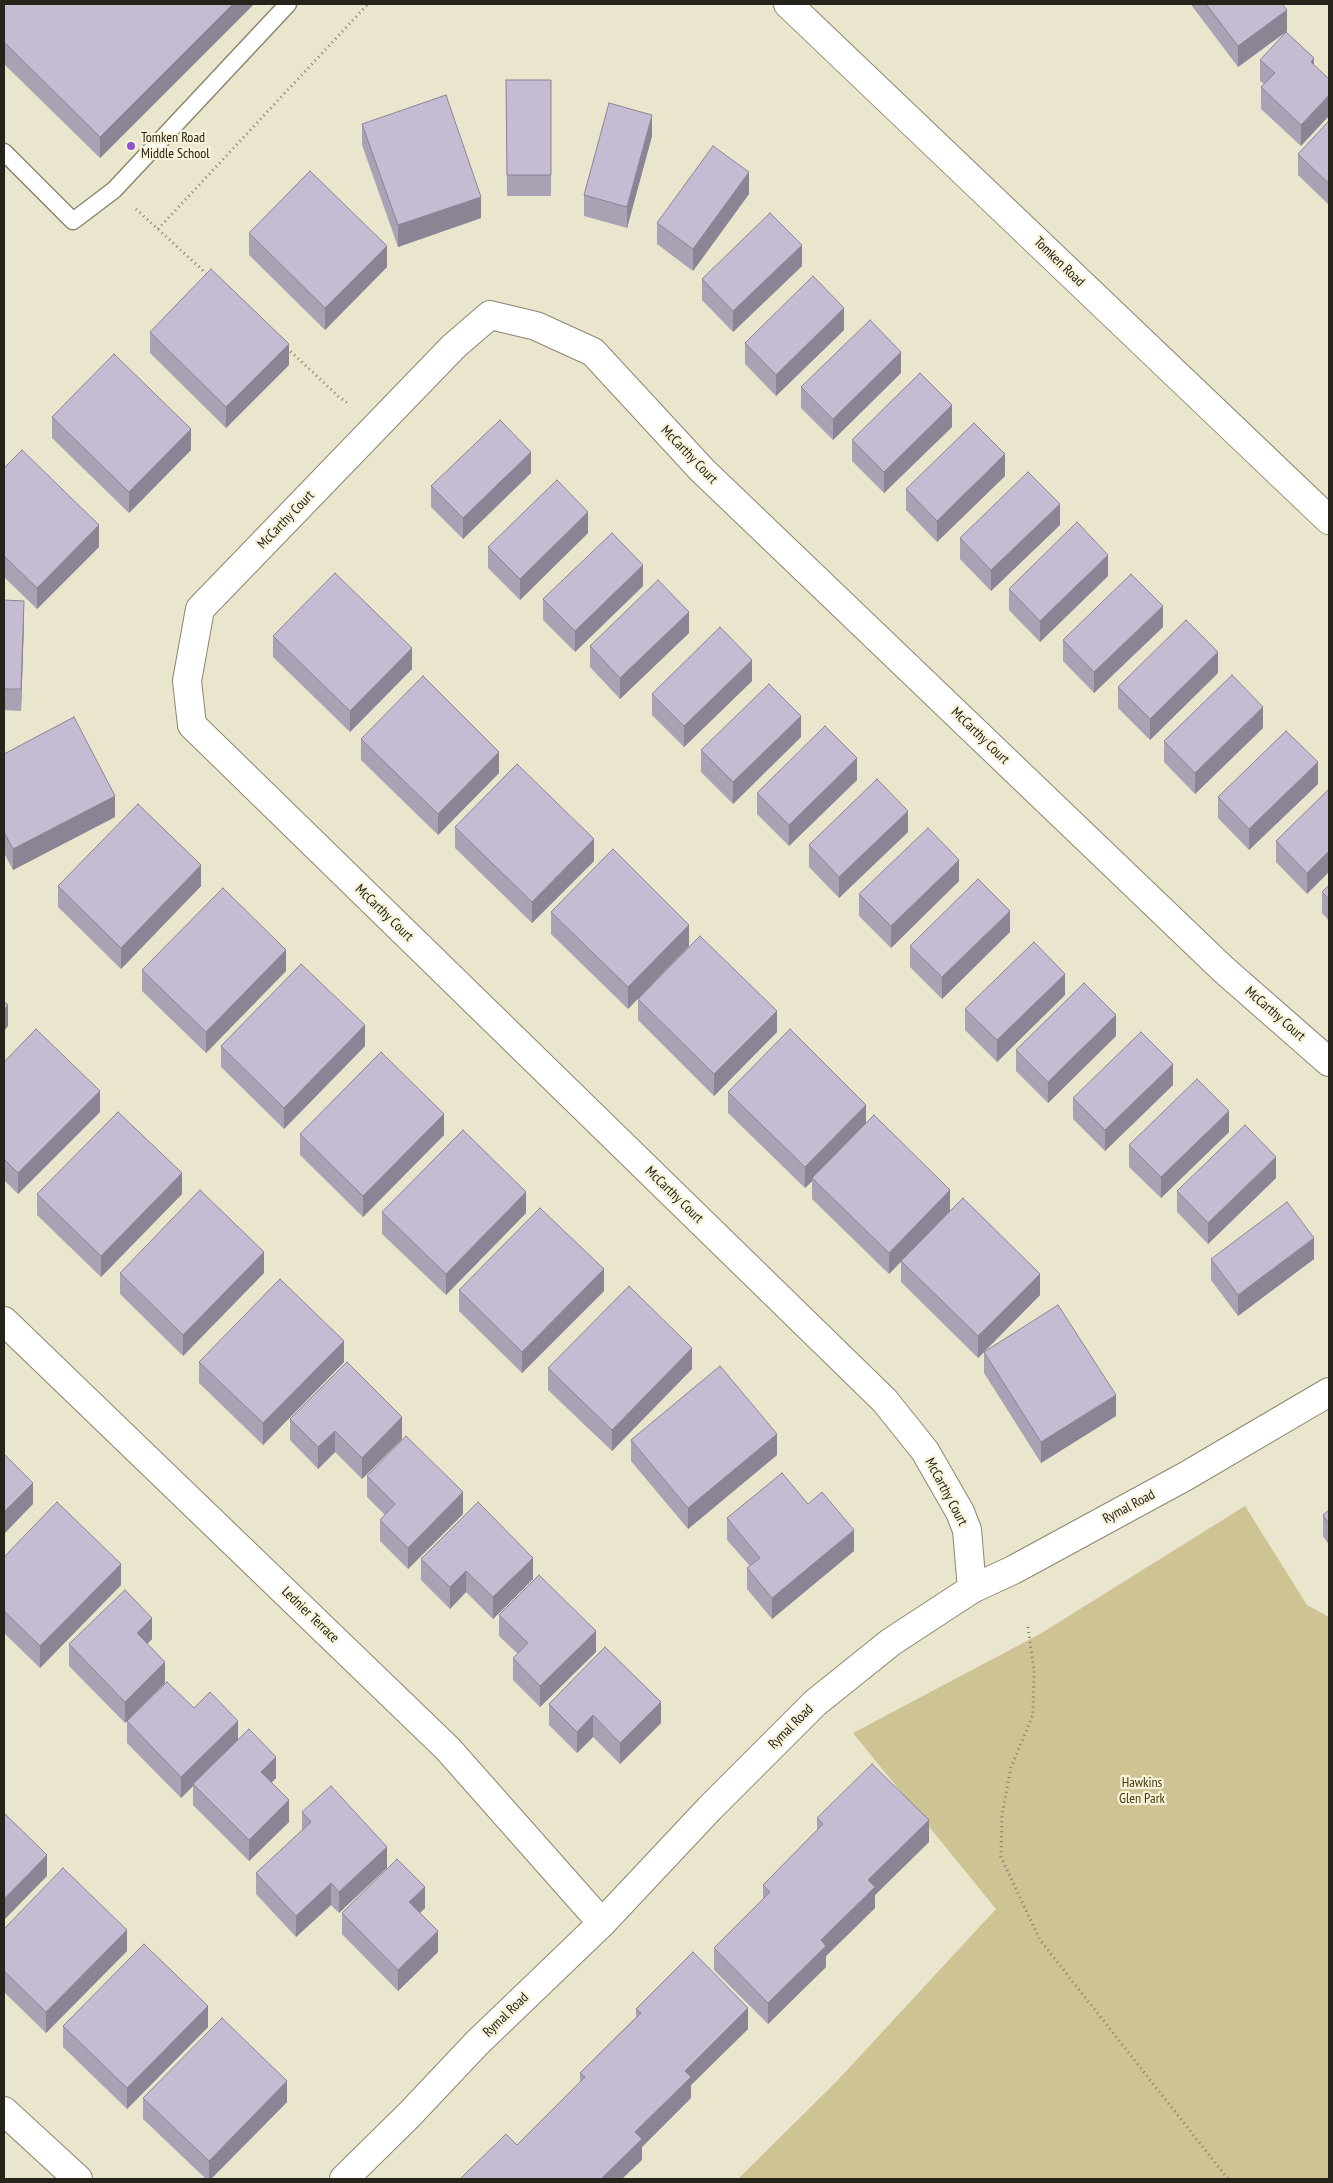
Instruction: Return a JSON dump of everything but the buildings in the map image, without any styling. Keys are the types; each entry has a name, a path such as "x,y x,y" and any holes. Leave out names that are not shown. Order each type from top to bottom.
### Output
{"street":[{"name":"Tomken Road","path":"788,4 1329,520"},
{"name":"McCarthy Court","path":"972,1589 967,1530 960,1512 925,1451 885,1401 192,725 187,681 200,609 454,346 490,315 536,326 593,352 702,470 1224,970 1329,1062"},
{"name":"Lednier Terrace","path":"4,1321 448,1749 602,1923"},
{"name":"Rymal Road","path":"344,2179 410,2114 477,2043 602,1923 710,1808 815,1703 890,1642 972,1589 1012,1570 1186,1476 1329,1392"},
{"path":"4,2111 78,2179"}],"lane":[{"path":"4,152 73,221 114,190 288,4"}],"path":[{"path":"158,229 368,4"},
{"path":"114,190 212,279"},
{"path":"283,345 339,397 379,424"},
{"path":"1028,1627 1034,1670 1033,1715 1011,1766 1002,1815 1001,1858 1040,1940 1228,2179"}],"green space":[{"name":"Hawkins Glen Park","path":"1245,1506 1307,1605 1329,1617 1329,2179 738,2179 837,2081 996,1909 853,1733 1040,1634"}],"place":[{"name":"Tomken Road Middle School","path":"131,146"}]}
